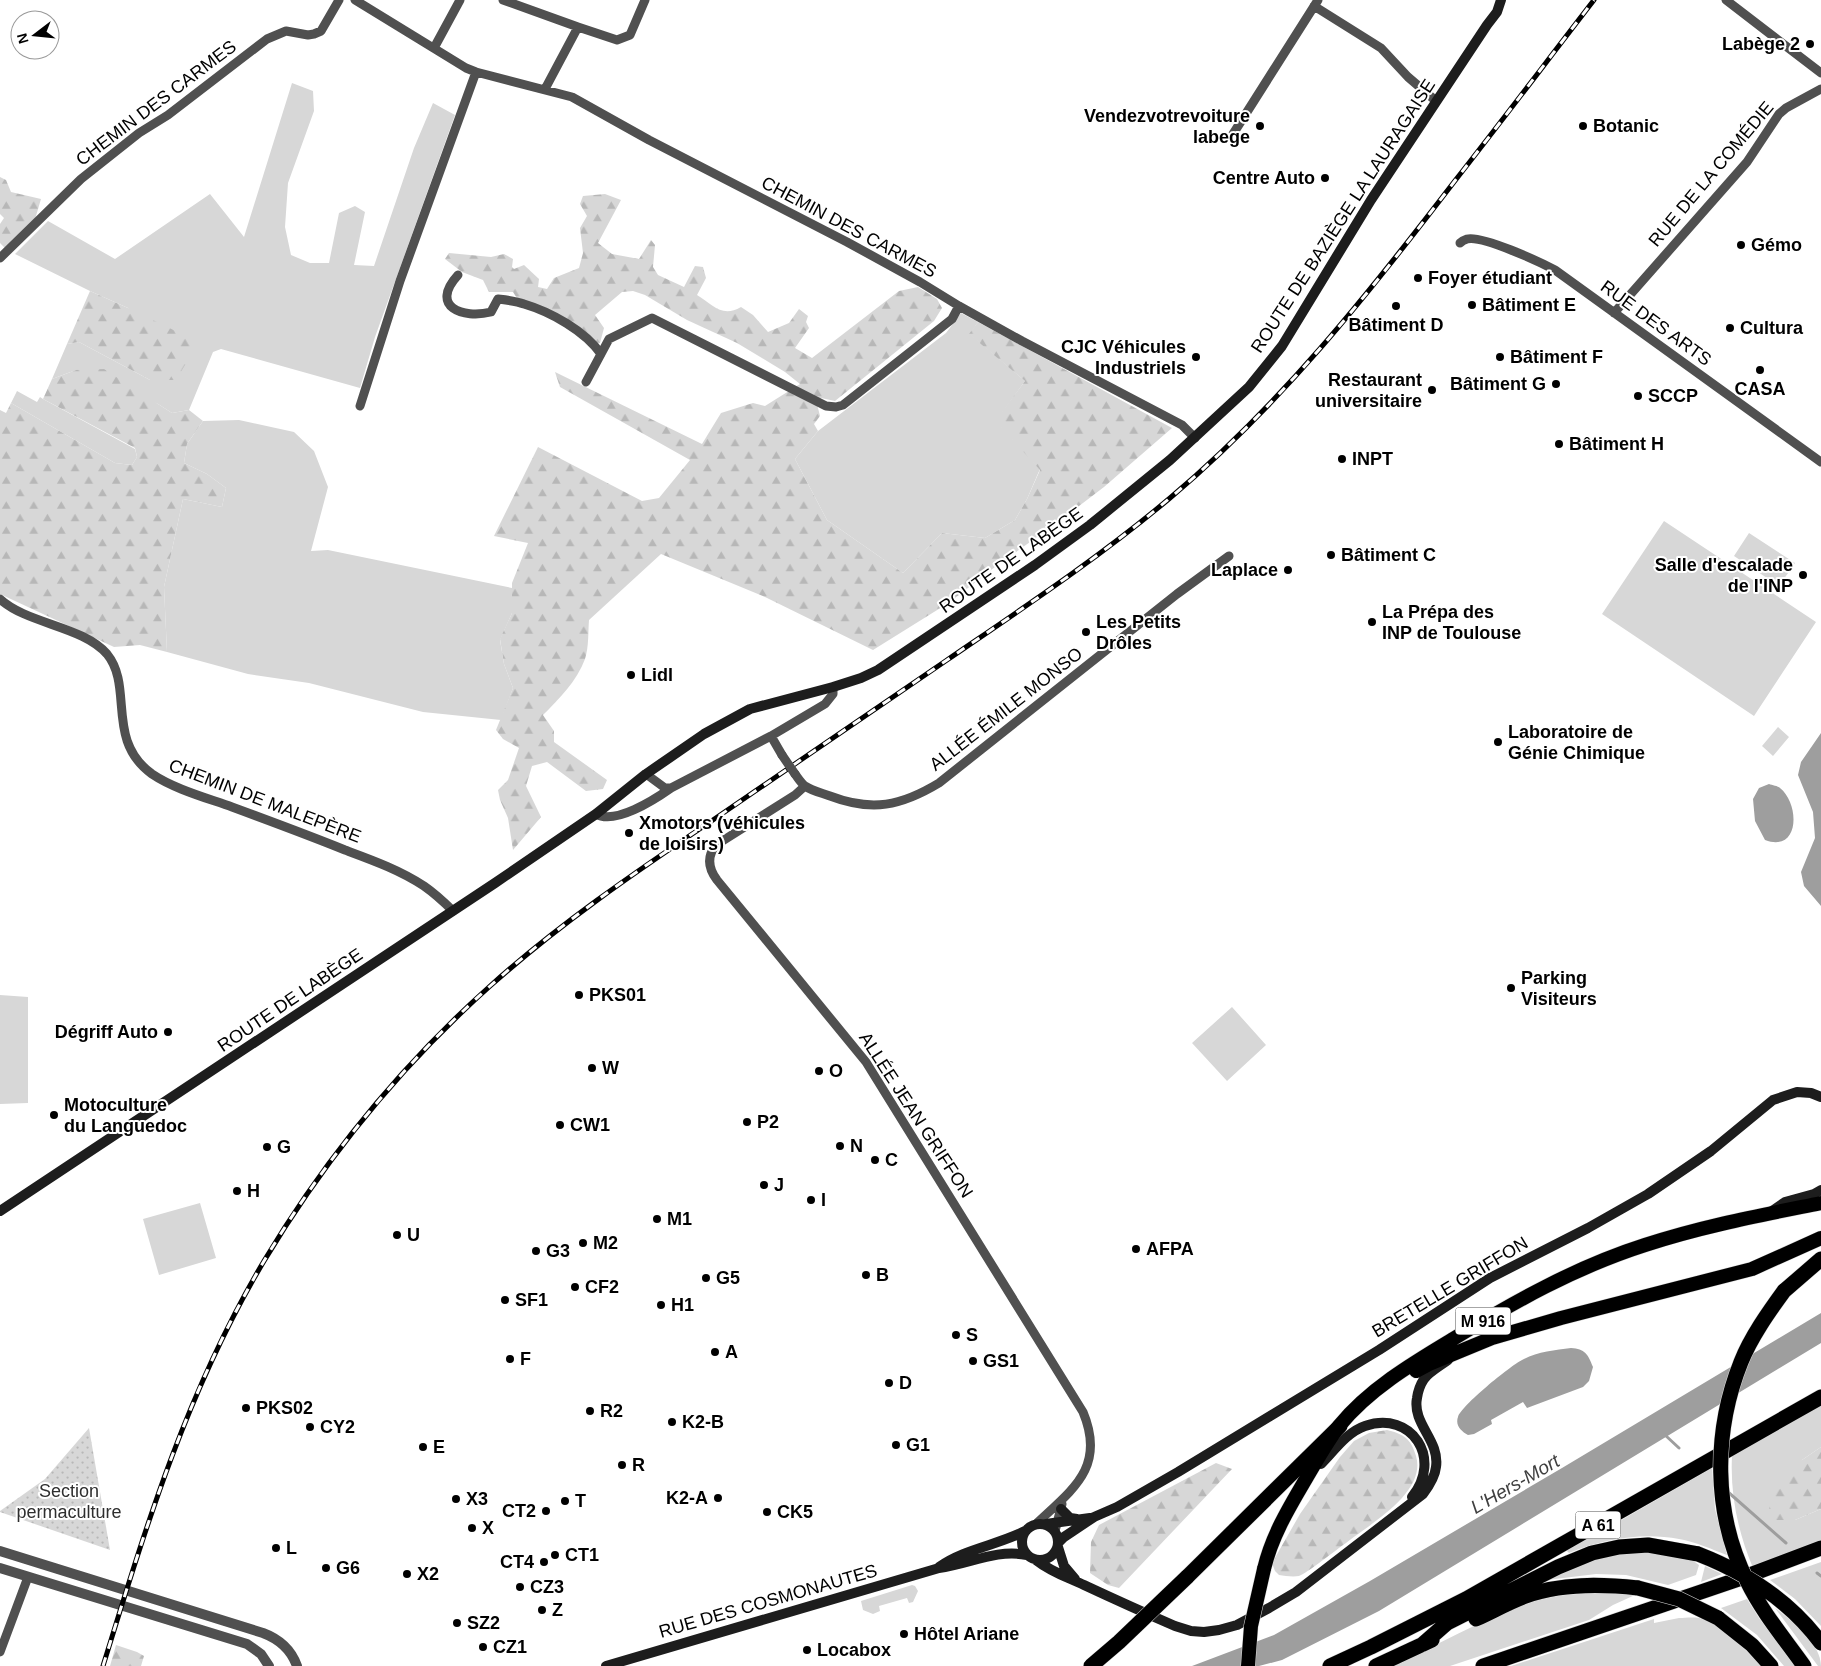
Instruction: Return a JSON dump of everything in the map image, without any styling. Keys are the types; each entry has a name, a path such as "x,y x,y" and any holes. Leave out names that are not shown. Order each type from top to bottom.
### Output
{"highway":[{"name":"M 916","path":"1248,1666 1251,1626 1269,1550 1280,1525 1316,1462 1340,1426 1364,1400 1402,1370 1508,1306 1554,1281 1604,1259 1706,1227 1821,1203"},
{"name":"M 916","path":"1264,1569 1289,1517 1321,1464 1349,1428 1405,1378 1429,1364 1492,1338 1752,1269 1821,1238"},
{"path":"1804,1666 1767,1616 1747,1581 1730,1537 1721,1484 1721,1442 1725,1414 1735,1378 1752,1341 1763,1321 1784,1291 1821,1259"},
{"name":"A 61","path":"1330,1666 1372,1647 1466,1599 1821,1397"},
{"path":"1091,1666 1187,1577 1340,1426"},
{"path":"1423,1644 1447,1623 1558,1567 1592,1554 1619,1547 1642,1545 1664,1547 1698,1554 1747,1576 1789,1608 1821,1643"},
{"path":"1483,1666 1739,1579 1821,1548"},
{"path":"1376,1666 1526,1596 1558,1588 1615,1585 1638,1588 1679,1599 1718,1618 1746,1640 1771,1666"}],"main road":[{"name":"ROUTE DE BAZIÈGE LA LAURAGAISE","path":"1487,24 1493,0"},
{"name":"ROUTE DE BAZIÈGE LA LAURAGAISE","path":"1195,438 1249,386 1274,357 1357,223 1487,24 1497,12 1501,0"},
{"name":"ROUTE DE LABÈGE","path":"0,1211 596,814 646,774 704,734 750,709 833,687 878,670 1035,566 1090,525 1195,438"},
{"name":"BRETELLE GRIFFON","path":"1058,1545 1064,1537 1094,1517 1124,1503 1380,1350 1490,1278 1588,1228 1648,1194 1711,1150 1773,1100 1797,1092 1811,1093 1821,1097"},
{"path":"1767,1214 1785,1202 1821,1190"},
{"path":"1078,1582 1070,1576 1064,1566 1058,1545 1049,1526 1025,1530 1022,1546 1032,1557 1056,1574 1175,1626 1191,1631 1204,1632 1237,1625 1296,1592 1399,1514 1423,1494 1432,1482 1436,1466 1435,1451 1416,1414 1418,1390 1424,1379 1455,1354"},
{"path":"1321,1464 1353,1432 1363,1426 1376,1423 1393,1424 1406,1429 1417,1440 1424,1455 1425,1473 1419,1490 1399,1514"},
{"path":"1062,1505 1070,1518 1078,1519"},
{"name":"BRETELLE GRIFFON","path":"1049,1526 1094,1517"},
{"name":"RUE DES COSMONAUTES","path":"939,1568 950,1559 999,1542 1025,1530"},
{"path":"1032,1557 1042,1560 1052,1556 1058,1545"},
{"name":"RUE DES COSMONAUTES","path":"606,1666 939,1568 1009,1552 1032,1557"}],"street":[{"name":"CHEMIN DES CARMES","path":"0,258 81,178 139,134 168,115 267,39 286,31 308,35 321,30 339,0"},
{"name":"CHEMIN DES CARMES","path":"355,0 476,72 572,97 648,140 847,242 920,282 958,306 1182,425 1195,438"},
{"path":"434,48 460,0"},
{"path":"503,0 617,40 630,35 644,0"},
{"path":"1726,0 1821,73"},
{"path":"1233,134 1316,3 1381,48 1408,77 1436,101"},
{"path":"545,89 578,27"},
{"path":"360,406 400,282 476,72"},
{"name":"RUE DE LA COMÉDIE","path":"1614,313 1747,162 1778,114 1821,89"},
{"name":"RUE DES ARTS","path":"1460,243 1467,239 1478,239 1543,263 1555,270 1821,462"},
{"path":"458,275 451,282 448,296 448,305 452,309 479,315 491,312 498,299 524,303 560,319 595,345 601,354"},
{"path":"586,382 609,339 652,318 826,406 836,407 843,405 923,343 952,318 958,306"},
{"name":"ALLÉE ÉMILE MONSO","path":"805,786 840,800 872,806 904,801 923,793 939,783 1176,594 1229,556"},
{"name":"CHEMIN DE MALEPÈRE","path":"0,599 25,614 92,642 107,654 116,674 123,730 127,742 142,765 152,774 185,790 390,868 425,887 453,910"},
{"path":"596,814 602,818 621,815 772,736 825,704 833,694 833,687"},
{"path":"772,736 782,755 805,786"},
{"path":"646,774 665,788 671,788"},
{"name":"ALLÉE JEAN GRIFFON","path":"805,786 795,795 716,845 710,854 709,865 717,880 866,1062 1083,1412 1091,1433 1091,1452 1084,1474 1049,1526"},
{"name":"ALLÉE JEAN GRIFFON","path":"1049,1526 1062,1505"},
{"path":"0,1552 252,1629 272,1637 282,1644 288,1650 297,1666"},
{"path":"0,1568 247,1644 261,1654 269,1666"},
{"path":"0,1652 28,1577"}],"green space":[{"path":"292,83 313,91 314,111 288,183 285,227 291,255 310,263 329,263 339,213 355,206 365,212 354,265 374,266 414,148 433,103 455,115 375,337 360,388 221,349 213,352 189,410 172,413 158,404 76,370 52,379 67,344 79,342 150,380 176,380 128,308 15,254 48,221 115,259 210,194 244,237"},
{"path":"0,177 6,180 11,192 41,199 33,226 5,248 0,243 0,224 4,218 0,214"},
{"path":"605,194 621,200 598,243 612,254 639,259 651,240 655,245 653,267 658,275 684,287 695,266 703,267 706,278 697,295 723,311 741,307 753,315 768,332 789,323 799,309 808,316 806,322 809,328 795,348 812,358 899,291 918,287 937,299 942,308 934,321 835,401 821,398 817,404 820,416 814,424 818,431 795,459 827,520 903,573 942,533 985,538 1015,520 1040,470 995,421 1025,381 969,334 978,322 1172,428 1104,487 1058,522 950,602 873,650 765,597 661,554 589,620 587,650 582,667 567,689 543,715 554,731 554,742 607,780 603,789 586,791 547,762 532,766 526,786 541,817 513,850 508,818 498,790 508,780 519,748 503,739 496,730 513,688 504,664 500,639 512,613 512,583 528,543 494,536 538,447 642,501 659,498 690,460 560,387 555,372 702,444 721,413 753,403 765,406 800,384 785,372 737,343 687,320 645,295 633,291 622,292 595,315 604,328 600,343 586,341 559,321 522,306 513,292 489,292 483,280 462,272 445,259 449,253 491,257 504,254 513,259 512,267 514,269 524,265 539,279 538,287 547,289 554,278 579,268 583,253 580,228 587,216 580,204 583,196"},
{"path":"90,291 190,338 195,348 176,380 150,380 79,342 67,344"},
{"path":"961,313 978,322 970,334 1025,381 996,421 1040,469 1027,499 1015,520 985,538 942,533 903,573 827,520 795,459 818,431 946,333"},
{"path":"104,369 172,413 189,410 203,421 187,444 184,463 207,474 226,488 222,507 183,499 164,587 167,652 140,645 114,647 0,594 0,410 6,413 11,403 115,463 132,465 137,457 135,448 43,399 52,379 76,370"},
{"path":"17,391 37,402 40,397 135,449 137,457 132,465 115,463 11,403"},
{"path":"239,420 294,432 314,451 328,487 311,551 328,550 512,588 512,613 500,640 504,664 513,688 501,720 423,712 309,683 248,674 167,652 164,587 183,499 222,507 226,488 207,474 184,463 187,444 203,421"},
{"path":"1664,521 1816,622 1754,716 1602,614"},
{"path":"1749,533 1795,563 1779,586 1734,556"},
{"path":"1778,727 1789,737 1773,756 1762,746"},
{"path":"0,995 28,997 28,1103 0,1104"},
{"path":"1232,1007 1266,1045 1227,1081 1192,1043"},
{"path":"200,1203 216,1258 159,1275 143,1219"},
{"path":"1821,1404 1821,1447 1802,1460 1795,1520 1821,1509 1821,1542 1753,1568 1743,1541 1736,1513 1732,1485 1732,1456"},
{"name":"Section permaculture","path":"89,1428 110,1550 0,1512 45,1479"},
{"path":"1387,1430 1398,1433 1406,1438 1412,1445 1416,1456 1417,1469 1413,1482 1405,1494 1382,1517 1308,1571 1299,1576 1279,1575 1272,1563 1300,1514 1340,1457 1354,1441 1369,1433"},
{"path":"1821,1447 1821,1509 1795,1520 1775,1520 1769,1509 1776,1488 1802,1460"},
{"path":"1216,1463 1232,1469 1119,1588 1108,1585 1090,1573 1091,1542 1099,1525"},
{"path":"1712,1468 1715,1509 1727,1555 1685,1540 1651,1536 1623,1538 1595,1544 1569,1553 1566,1550 1611,1526"},
{"path":"1645,1550 1688,1557 1699,1565 1696,1575 1668,1585 1626,1575 1596,1574 1547,1580 1578,1564 1601,1556"},
{"path":"1821,1562 1821,1626 1795,1599 1770,1580"},
{"path":"1705,1566 1722,1574 1701,1582"},
{"path":"912,1585 918,1591 913,1602 909,1603 907,1598 879,1606 880,1611 873,1614 863,1610 861,1601"},
{"path":"1611,1592 1635,1595 1613,1605 1589,1620 1450,1666 1393,1666 1483,1621 1520,1606 1557,1596"},
{"path":"1747,1599 1795,1666 1784,1666 1757,1635 1721,1608"},
{"path":"1775,1608 1797,1626 1811,1641 1820,1657 1821,1666 1818,1666"},
{"path":"1679,1618 1699,1618 1716,1625 1733,1638 1761,1666 1511,1666 1654,1619 1654,1623"},
{"path":"116,1645 144,1656 141,1666 110,1666"}],"shaded area":[{"path":"1821,733 1821,906 1804,886 1801,872 1815,838 1813,812 1798,775 1801,762"},
{"path":"1769,784 1779,787 1787,795 1793,815 1793,825 1790,833 1785,840 1777,842 1765,840 1755,821 1753,799 1759,788"},
{"path":"1821,1313 1821,1343 1379,1611 1282,1660 1259,1666 1192,1666 1274,1635 1562,1468"},
{"path":"1571,1348 1585,1353 1593,1367 1589,1381 1583,1387 1527,1408 1523,1402 1491,1420 1492,1424 1474,1434 1468,1435 1459,1428 1457,1423 1458,1417 1468,1404 1516,1364 1527,1357 1539,1353"}],"waterway":[{"path":"1665,1435 1679,1448"},
{"path":"1728,1492 1786,1543"},
{"path":"1817,1573 1821,1576"}],"railway":[{"path":"103,1666 171,1459 213,1359 237,1310 264,1261 313,1186 366,1115 395,1082 425,1049 489,987 569,921 653,861 1061,582 1143,520 1210,462 1285,387 1355,308 1594,0"}],"place":[{"name":"Labège 2","path":"1810,44"},
{"name":"Vendezvotrevoiture labege","path":"1260,126"},
{"name":"Botanic","path":"1583,126"},
{"name":"Centre Auto","path":"1325,178"},
{"name":"Gémo","path":"1741,245"},
{"name":"Foyer étudiant","path":"1418,278"},
{"name":"Bâtiment E","path":"1472,305"},
{"name":"Bâtiment D","path":"1396,306"},
{"name":"Cultura","path":"1730,328"},
{"name":"CJC Véhicules Industriels","path":"1196,357"},
{"name":"Bâtiment F","path":"1500,357"},
{"name":"CASA","path":"1760,370"},
{"name":"Bâtiment G","path":"1556,384"},
{"name":"Restaurant universitaire","path":"1432,390"},
{"name":"SCCP","path":"1638,396"},
{"name":"Bâtiment H","path":"1559,444"},
{"name":"INPT","path":"1342,459"},
{"name":"Bâtiment C","path":"1331,555"},
{"name":"Laplace","path":"1288,570"},
{"name":"Salle d'escalade de l'INP","path":"1803,575"},
{"name":"La Prépa des INP de Toulouse","path":"1372,622"},
{"name":"Les Petits Drôles","path":"1086,632"},
{"name":"Lidl","path":"631,675"},
{"name":"Laboratoire de Génie Chimique","path":"1498,742"},
{"name":"Xmotors (véhicules de loisirs)","path":"629,833"},
{"name":"Parking Visiteurs","path":"1511,988"},
{"name":"PKS01","path":"579,995"},
{"name":"Dégriff Auto","path":"168,1032"},
{"name":"W","path":"592,1068"},
{"name":"O","path":"819,1071"},
{"name":"Motoculture du Languedoc","path":"54,1115"},
{"name":"P2","path":"747,1122"},
{"name":"CW1","path":"560,1125"},
{"name":"N","path":"840,1146"},
{"name":"G","path":"267,1147"},
{"name":"C","path":"875,1160"},
{"name":"J","path":"764,1185"},
{"name":"H","path":"237,1191"},
{"name":"I","path":"811,1200"},
{"name":"M1","path":"657,1219"},
{"name":"U","path":"397,1235"},
{"name":"M2","path":"583,1243"},
{"name":"AFPA","path":"1136,1249"},
{"name":"G3","path":"536,1251"},
{"name":"B","path":"866,1275"},
{"name":"G5","path":"706,1278"},
{"name":"CF2","path":"575,1287"},
{"name":"SF1","path":"505,1300"},
{"name":"H1","path":"661,1305"},
{"name":"S","path":"956,1335"},
{"name":"A","path":"715,1352"},
{"name":"F","path":"510,1359"},
{"name":"GS1","path":"973,1361"},
{"name":"D","path":"889,1383"},
{"name":"PKS02","path":"246,1408"},
{"name":"R2","path":"590,1411"},
{"name":"K2-B","path":"672,1422"},
{"name":"CY2","path":"310,1427"},
{"name":"G1","path":"896,1445"},
{"name":"E","path":"423,1447"},
{"name":"R","path":"622,1465"},
{"name":"K2-A","path":"718,1498"},
{"name":"X3","path":"456,1499"},
{"name":"T","path":"565,1501"},
{"name":"CT2","path":"546,1511"},
{"name":"CK5","path":"767,1512"},
{"name":"X","path":"472,1528"},
{"name":"L","path":"276,1548"},
{"name":"CT1","path":"555,1555"},
{"name":"CT4","path":"544,1562"},
{"name":"G6","path":"326,1568"},
{"name":"X2","path":"407,1574"},
{"name":"CZ3","path":"520,1587"},
{"name":"Z","path":"542,1610"},
{"name":"SZ2","path":"457,1623"},
{"name":"Hôtel Ariane","path":"904,1634"},
{"name":"CZ1","path":"483,1647"},
{"name":"Locabox","path":"807,1650"}],"water label":[{"name":"L'Hers-Mort","path":"1515,1484"}]}
